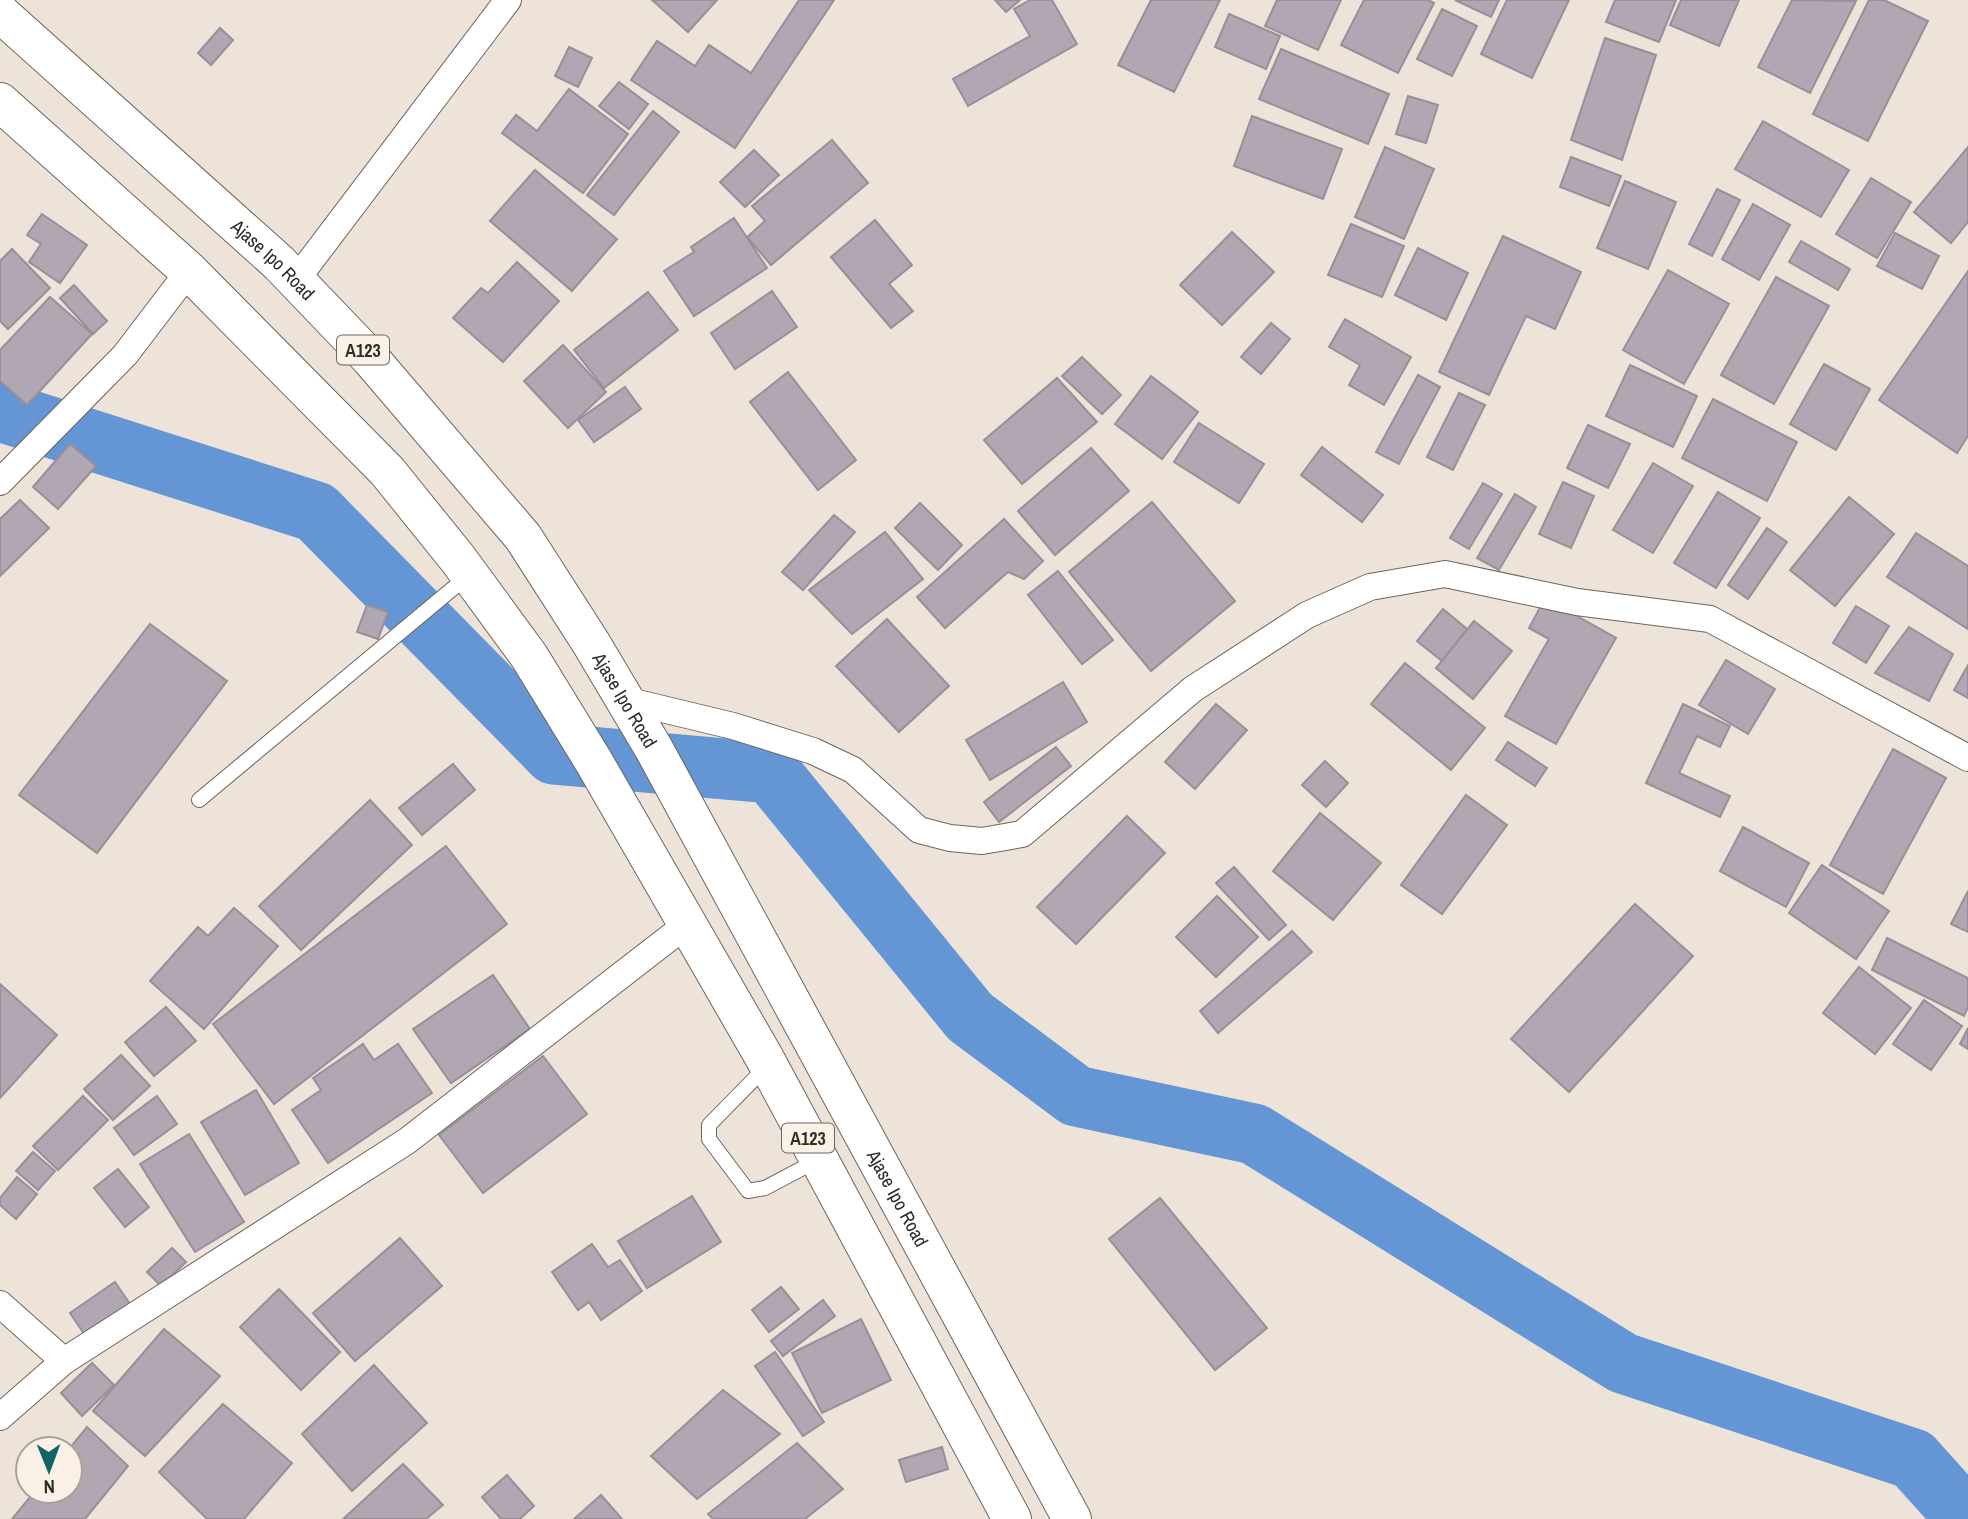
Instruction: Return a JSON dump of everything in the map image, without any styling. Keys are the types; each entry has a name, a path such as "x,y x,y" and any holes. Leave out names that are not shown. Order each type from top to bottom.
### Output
{"highway":[{"name":"Ajase Ipo Road","path":"0,13 296,280 370,358 523,537 654,749 1072,1519"},
{"name":"A123","path":"0,102 189,271 387,471 462,581 528,656 594,762 768,1065 1007,1517"}],"street":[{"path":"296,280 508,0"},
{"path":"0,482 125,355 189,271"},
{"path":"625,699 733,726 814,751 853,770 919,830 950,838 982,841 1022,834 1193,689 1307,615 1370,587 1445,573 1577,601 1710,619 1968,758"},
{"path":"0,1417 64,1361 407,1140 686,925"},
{"path":"0,1304 64,1361"}],"lane":[{"path":"199,800 462,581"},
{"path":"768,1065 709,1125 709,1139 748,1191 765,1188 820,1160"}],"building":[{"path":"652,0 717,0 688,32"},
{"path":"799,0 834,0 735,148 631,80 657,41 695,66 709,45 751,73"},
{"path":"995,0 1020,0 1006,12"},
{"path":"1030,0 1052,0 1077,44 968,106 953,79 1030,36 1014,9"},
{"path":"1151,0 1220,0 1174,92 1118,65"},
{"path":"1277,0 1341,0 1318,50 1265,26"},
{"path":"1364,0 1428,0 1434,3 1398,73 1341,45"},
{"path":"1455,0 1499,0 1491,17"},
{"path":"1507,0 1569,0 1532,78 1481,54"},
{"path":"1615,0 1676,0 1659,42 1606,22"},
{"path":"1681,0 1739,0 1719,46 1670,25"},
{"path":"1792,0 1856,1 1810,93 1758,67"},
{"path":"1869,0 1884,0 1928,21 1868,141 1813,114"},
{"path":"1442,9 1477,26 1452,76 1417,59"},
{"path":"1229,14 1280,36 1266,69 1215,47"},
{"path":"220,28 233,40 211,65 198,53"},
{"path":"1605,38 1656,55 1622,160 1571,140"},
{"path":"569,47 592,58 578,87 555,76"},
{"path":"1281,49 1389,94 1368,144 1259,99"},
{"path":"619,82 648,104 629,129 599,106"},
{"path":"569,89 628,134 583,193 502,133 516,115 537,131"},
{"path":"1408,96 1438,105 1426,143 1396,134"},
{"path":"653,111 679,132 614,215 587,195"},
{"path":"1252,116 1342,149 1323,199 1234,166"},
{"path":"1763,121 1849,170 1821,217 1735,169"},
{"path":"832,140 868,183 771,265 747,237 765,221 752,206"},
{"path":"1385,147 1434,169 1404,239 1355,217"},
{"path":"1968,147 1968,222 1951,243 1914,212"},
{"path":"754,150 779,175 745,207 720,182"},
{"path":"1571,157 1621,176 1609,206 1560,187"},
{"path":"535,170 617,239 572,291 490,221"},
{"path":"1871,178 1911,202 1877,258 1836,234"},
{"path":"1625,181 1676,202 1648,269 1597,248"},
{"path":"1717,189 1740,200 1712,256 1689,244"},
{"path":"1753,204 1790,225 1759,280 1722,259"},
{"path":"42,214 87,245 60,283 29,262 41,244 27,235"},
{"path":"734,218 767,268 694,316 664,271 694,252 691,247"},
{"path":"875,220 912,265 889,284 913,311 891,328 831,257"},
{"path":"1351,224 1404,246 1382,297 1328,275"},
{"path":"1232,232 1274,272 1222,325 1180,285"},
{"path":"1895,233 1939,256 1922,289 1877,266"},
{"path":"1503,236 1581,272 1555,329 1526,316 1489,395 1439,372"},
{"path":"1801,241 1850,269 1838,290 1789,262"},
{"path":"1418,248 1468,273 1446,320 1395,295"},
{"path":"12,249 50,288 8,329 0,321 0,261"},
{"path":"517,262 559,301 503,362 453,318 481,288 488,293"},
{"path":"1668,270 1729,304 1684,384 1623,350"},
{"path":"1968,271 1968,436 1957,453 1879,400"},
{"path":"1776,277 1829,306 1774,404 1721,375"},
{"path":"74,285 107,321 93,334 60,298"},
{"path":"772,291 797,327 735,369 711,333"},
{"path":"648,292 678,330 604,388 574,350"},
{"path":"50,297 92,334 27,405 0,381 0,350"},
{"path":"1345,319 1411,357 1384,405 1349,385 1360,365 1329,347"},
{"path":"1271,323 1290,339 1261,374 1241,357"},
{"path":"563,345 606,392 568,428 524,381"},
{"path":"1082,357 1121,395 1102,414 1062,376"},
{"path":"1824,364 1870,389 1836,450 1790,424"},
{"path":"1630,365 1697,396 1673,447 1606,416"},
{"path":"788,372 856,460 818,490 750,402"},
{"path":"1418,375 1440,387 1399,464 1376,452"},
{"path":"1151,376 1198,412 1162,459 1115,424"},
{"path":"1057,378 1097,422 1022,484 984,440"},
{"path":"625,387 641,409 594,442 578,420"},
{"path":"1459,393 1485,405 1453,470 1427,457"},
{"path":"1713,399 1797,442 1767,501 1682,458"},
{"path":"1199,423 1264,464 1239,503 1174,462"},
{"path":"1588,425 1630,444 1608,488 1567,468"},
{"path":"70,444 96,466 58,509 33,487"},
{"path":"1322,447 1383,495 1362,522 1301,475"},
{"path":"1091,448 1129,491 1055,555 1018,511"},
{"path":"1653,463 1693,486 1653,553 1613,530"},
{"path":"1563,482 1594,496 1571,548 1539,534"},
{"path":"1483,483 1502,494 1469,549 1450,538"},
{"path":"1718,492 1760,518 1716,588 1674,563"},
{"path":"1515,494 1536,507 1499,570 1477,558"},
{"path":"1849,497 1894,534 1835,606 1790,570"},
{"path":"20,500 49,528 0,576 0,519"},
{"path":"1152,502 1235,601 1151,671 1069,572"},
{"path":"920,503 962,545 938,570 895,528"},
{"path":"834,515 855,532 803,590 782,572"},
{"path":"1004,519 1043,561 1024,579 1008,572 945,628 917,597"},
{"path":"1767,528 1787,542 1748,599 1728,585"},
{"path":"885,532 923,579 852,634 809,590"},
{"path":"1916,533 1968,566 1968,629 1887,577"},
{"path":"1058,571 1113,640 1082,664 1028,595"},
{"path":"1545,598 1616,638 1556,744 1505,716 1549,639 1529,628"},
{"path":"367,605 388,612 378,639 357,632"},
{"path":"1856,606 1889,626 1866,663 1833,643"},
{"path":"1443,609 1467,629 1442,661 1417,641"},
{"path":"887,619 949,686 899,732 836,666"},
{"path":"1474,621 1512,651 1473,699 1436,668"},
{"path":"150,624 227,681 97,853 19,795"},
{"path":"1909,627 1953,654 1929,701 1875,673"},
{"path":"1726,660 1775,689 1748,734 1699,705"},
{"path":"1405,663 1485,728 1451,770 1371,704"},
{"path":"1968,665 1968,698 1954,690"},
{"path":"1063,682 1087,722 990,780 966,740"},
{"path":"1216,704 1247,730 1195,789 1165,762"},
{"path":"1683,704 1730,726 1720,747 1697,736 1679,773 1730,796 1720,817 1646,783"},
{"path":"1508,742 1547,768 1535,786 1496,760"},
{"path":"1056,747 1071,766 999,822 984,802"},
{"path":"1893,749 1946,778 1883,894 1830,865"},
{"path":"1325,761 1348,783 1326,807 1302,785"},
{"path":"453,764 475,790 422,835 399,808"},
{"path":"1466,795 1507,825 1442,914 1401,885"},
{"path":"370,800 412,845 301,950 259,906"},
{"path":"1320,813 1381,863 1333,920 1273,871"},
{"path":"1127,816 1165,853 1076,944 1037,907"},
{"path":"1743,827 1809,863 1786,907 1720,871"},
{"path":"446,846 507,924 274,1104 213,1024"},
{"path":"1822,865 1889,911 1856,959 1789,913"},
{"path":"1234,867 1286,925 1269,940 1216,883"},
{"path":"1968,891 1968,932 1951,924"},
{"path":"1217,896 1258,937 1216,977 1176,937"},
{"path":"1635,904 1693,956 1569,1092 1511,1039"},
{"path":"234,908 278,946 204,1029 150,981 198,927 208,936"},
{"path":"1292,931 1312,952 1218,1033 1200,1011"},
{"path":"1887,938 1968,978 1968,1007 1964,1016 1872,970"},
{"path":"1859,967 1911,1008 1875,1054 1823,1013"},
{"path":"493,975 530,1029 451,1083 413,1029"},
{"path":"0,984 57,1035 0,1098"},
{"path":"1924,1000 1962,1026 1931,1070 1893,1044"},
{"path":"166,1007 196,1041 154,1076 125,1042"},
{"path":"1968,1028 1968,1049 1960,1044"},
{"path":"363,1044 374,1060 398,1044 432,1093 328,1163 292,1110 321,1090 313,1078"},
{"path":"121,1055 150,1086 113,1120 84,1089"},
{"path":"543,1056 587,1114 483,1193 439,1135"},
{"path":"256,1090 299,1163 245,1195 201,1122"},
{"path":"83,1096 108,1120 58,1170 33,1146"},
{"path":"157,1096 177,1124 134,1155 114,1128"},
{"path":"189,1134 244,1222 195,1252 140,1164"},
{"path":"33,1152 55,1171 38,1190 16,1171"},
{"path":"118,1169 149,1207 125,1227 94,1188"},
{"path":"17,1177 37,1194 16,1219 0,1205 0,1198"},
{"path":"692,1196 721,1242 647,1288 618,1241"},
{"path":"1160,1198 1267,1328 1215,1370 1109,1239"},
{"path":"400,1238 442,1286 355,1361 313,1313"},
{"path":"592,1244 608,1267 620,1260 642,1291 601,1320 589,1302 578,1310 552,1272"},
{"path":"172,1248 186,1262 161,1286 147,1272"},
{"path":"115,1282 130,1304 85,1335 70,1313"},
{"path":"781,1287 799,1309 769,1332 752,1310"},
{"path":"279,1289 340,1352 301,1390 240,1327"},
{"path":"823,1300 835,1316 783,1356 771,1341"},
{"path":"861,1319 891,1380 822,1413 792,1353"},
{"path":"164,1329 220,1376 145,1456 93,1411"},
{"path":"775,1352 824,1422 803,1436 755,1366"},
{"path":"92,1363 114,1385 82,1416 61,1393"},
{"path":"374,1365 427,1423 352,1491 302,1434"},
{"path":"723,1390 780,1434 697,1499 651,1456"},
{"path":"223,1404 292,1463 244,1519 207,1519 159,1472"},
{"path":"87,1427 128,1466 85,1519 12,1519 24,1505 84,1505 84,1435 80,1435"},
{"path":"797,1443 843,1489 805,1519 713,1519 708,1514"},
{"path":"942,1447 948,1469 906,1482 899,1460"},
{"path":"403,1464 443,1505 426,1519 343,1519"},
{"path":"507,1475 534,1506 520,1519 501,1519 482,1497"},
{"path":"601,1495 622,1519 574,1519"}],"waterway":[{"path":"0,411 316,512 554,754 771,773 970,1017 1076,1096 1254,1134 1623,1363 1913,1459 1967,1519"}]}
